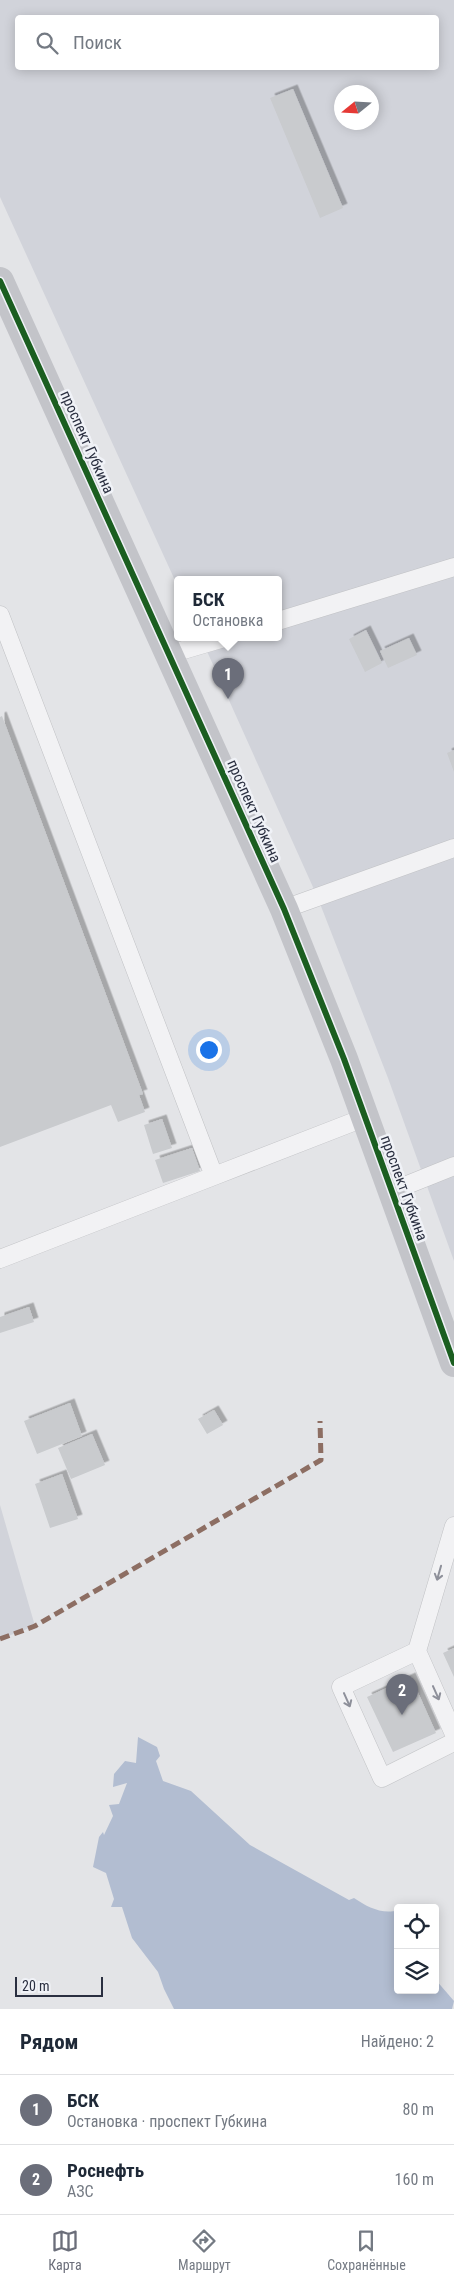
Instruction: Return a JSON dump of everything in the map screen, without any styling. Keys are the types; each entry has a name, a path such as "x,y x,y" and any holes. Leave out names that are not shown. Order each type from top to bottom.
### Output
{"street":[{"name":"проспект Губкина","path":"0,281 284,909 366,1117 392,1192 448,1331 454,1363"}],"lane":[{"path":"282,620 454,567"},
{"path":"0,615 214,1176"},
{"path":"170,654 214,641"},
{"path":"284,909 454,848"},
{"path":"0,1259 366,1117"},
{"path":"392,1192 454,1166"},
{"path":"453,1537 418,1651 454,1734"},
{"path":"418,1651 341,1687 382,1778 454,1742"}],"shaded area":[{"path":"0,0 454,0 454,1261 388,1078 317,896 202,641 282,641 282,576 174,576 174,578 0,197"},
{"path":"0,1505 35,1626 0,1639"}],"water":[{"path":"138,1737 157,1747 160,1756 156,1761 163,1781 191,1791 250,1845 349,1900 354,1898 381,1911 394,1911 394,1994 439,1994 439,1984 454,2001 452,2009 174,2009 158,1972 132,1938 122,1907 111,1907 114,1899 106,1873 93,1867 99,1837 103,1832 104,1835 113,1816 109,1805 119,1804 127,1783 113,1787 114,1774 125,1761 136,1763"}],"building":[{"path":"293,89 343,208 320,218 270,98"},
{"path":"366,630 382,663 365,672 349,639"},
{"path":"409,638 417,655 388,668 380,651"},
{"path":"2,716 143,1094 139,1095 145,1112 118,1122 111,1105 0,1147 0,717"},
{"path":"454,750 454,772 447,753"},
{"path":"162,1119 172,1148 153,1154 144,1125"},
{"path":"192,1148 200,1171 163,1183 155,1160"},
{"path":"29,1307 34,1322 0,1333 0,1317"},
{"path":"70,1403 82,1436 37,1454 24,1421"},
{"path":"214,1410 223,1425 207,1434 198,1419"},
{"path":"92,1434 105,1465 71,1479 58,1448"},
{"path":"62,1474 78,1519 50,1528 35,1484"},
{"path":"454,1648 454,1677 443,1653"},
{"path":"411,1677 436,1733 393,1752 367,1697"}],"marked path":[{"path":"0,1639 35,1626 321,1460 320,1421"}],"cycle path":[{"path":"0,281 284,909 344,1059 454,1363"}],"place":[{"name":"БСК","path":"228,699"},
{"name":"Роснефть","path":"402,1715"}]}
